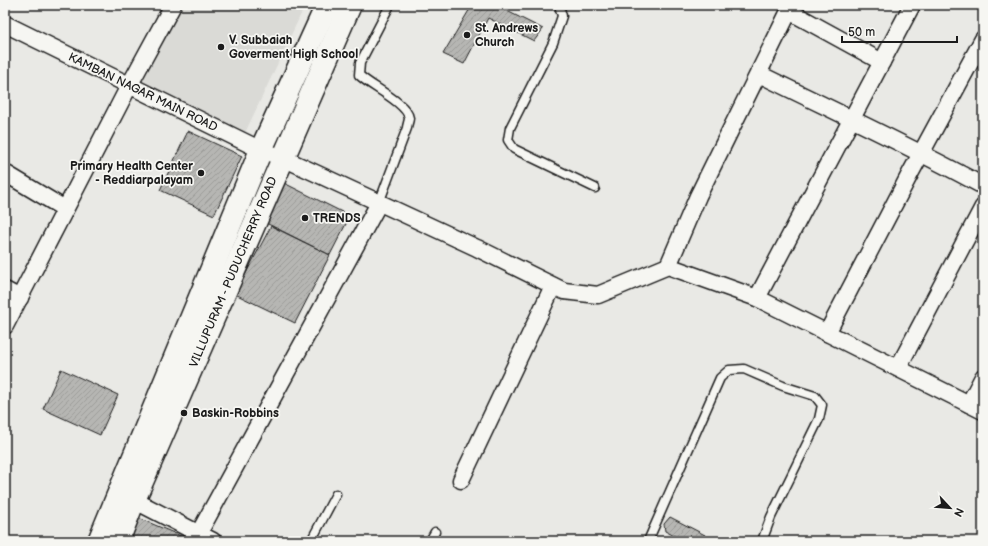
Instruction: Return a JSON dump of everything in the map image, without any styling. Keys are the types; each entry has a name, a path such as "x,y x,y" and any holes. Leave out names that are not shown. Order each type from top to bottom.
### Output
{"highway":[{"name":"VILLUPURAM - PUDUCHERRY ROAD","path":"118,541 127,496 261,150 327,5"},
{"name":"VILLUPURAM - PUDUCHERRY ROAD","path":"98,541 127,496 283,158 350,5"}],"street":[{"path":"5,326 129,86 173,5"},
{"path":"757,298 912,5"},
{"path":"882,62 790,8 698,196 668,266 757,298 983,411"},
{"name":"KAMBAN NAGAR MAIN ROAD","path":"5,24 261,150 283,158 564,291 598,295 668,266"},
{"path":"827,333 983,39"},
{"path":"759,74 851,120 922,152 983,186"},
{"path":"5,174 65,209"},
{"path":"199,533 379,203"},
{"path":"898,368 983,207"},
{"path":"461,480 553,286"},
{"path":"5,290 20,298"},
{"path":"969,404 983,378"},
{"path":"127,496 213,541"}],"lane":[{"path":"379,203 407,128 409,118 404,109 366,82 359,75 360,63 390,5"},
{"path":"559,5 562,16 553,43 510,128 508,140 514,149 595,188"},
{"path":"648,541 720,378 729,370 744,368 783,386 815,396 822,405 819,419 771,517 762,541"},
{"path":"311,541 336,494"},
{"path":"430,541 435,532"}],"shaded area":[{"name":"V. Subbaiah Goverment High School","path":"181,5 292,5 302,12 244,135 137,83"}],"building":[{"name":"St. Andrews Church","path":"467,5 495,5 543,29 534,41 488,18 464,64 443,54 471,7"},
{"name":"Primary Health Center - Reddiarpalayam","path":"188,131 242,156 214,215 160,190"},
{"name":"TRENDS","path":"280,181 350,216 330,255 260,220"},
{"path":"271,226 330,255 295,323 235,294"},
{"path":"61,369 118,395 100,435 43,409"},
{"path":"136,517 188,539 187,541 126,541"},
{"path":"670,517 705,535 701,541 684,541 665,531 664,524"}],"place":[{"name":"St. Andrews Church","path":"467,35"},
{"name":"V. Subbaiah Goverment High School","path":"221,47"},
{"name":"Primary Health Center - Reddiarpalayam","path":"201,173"},
{"name":"TRENDS","path":"305,218"},
{"name":"Baskin-Robbins","path":"184,413"}]}
